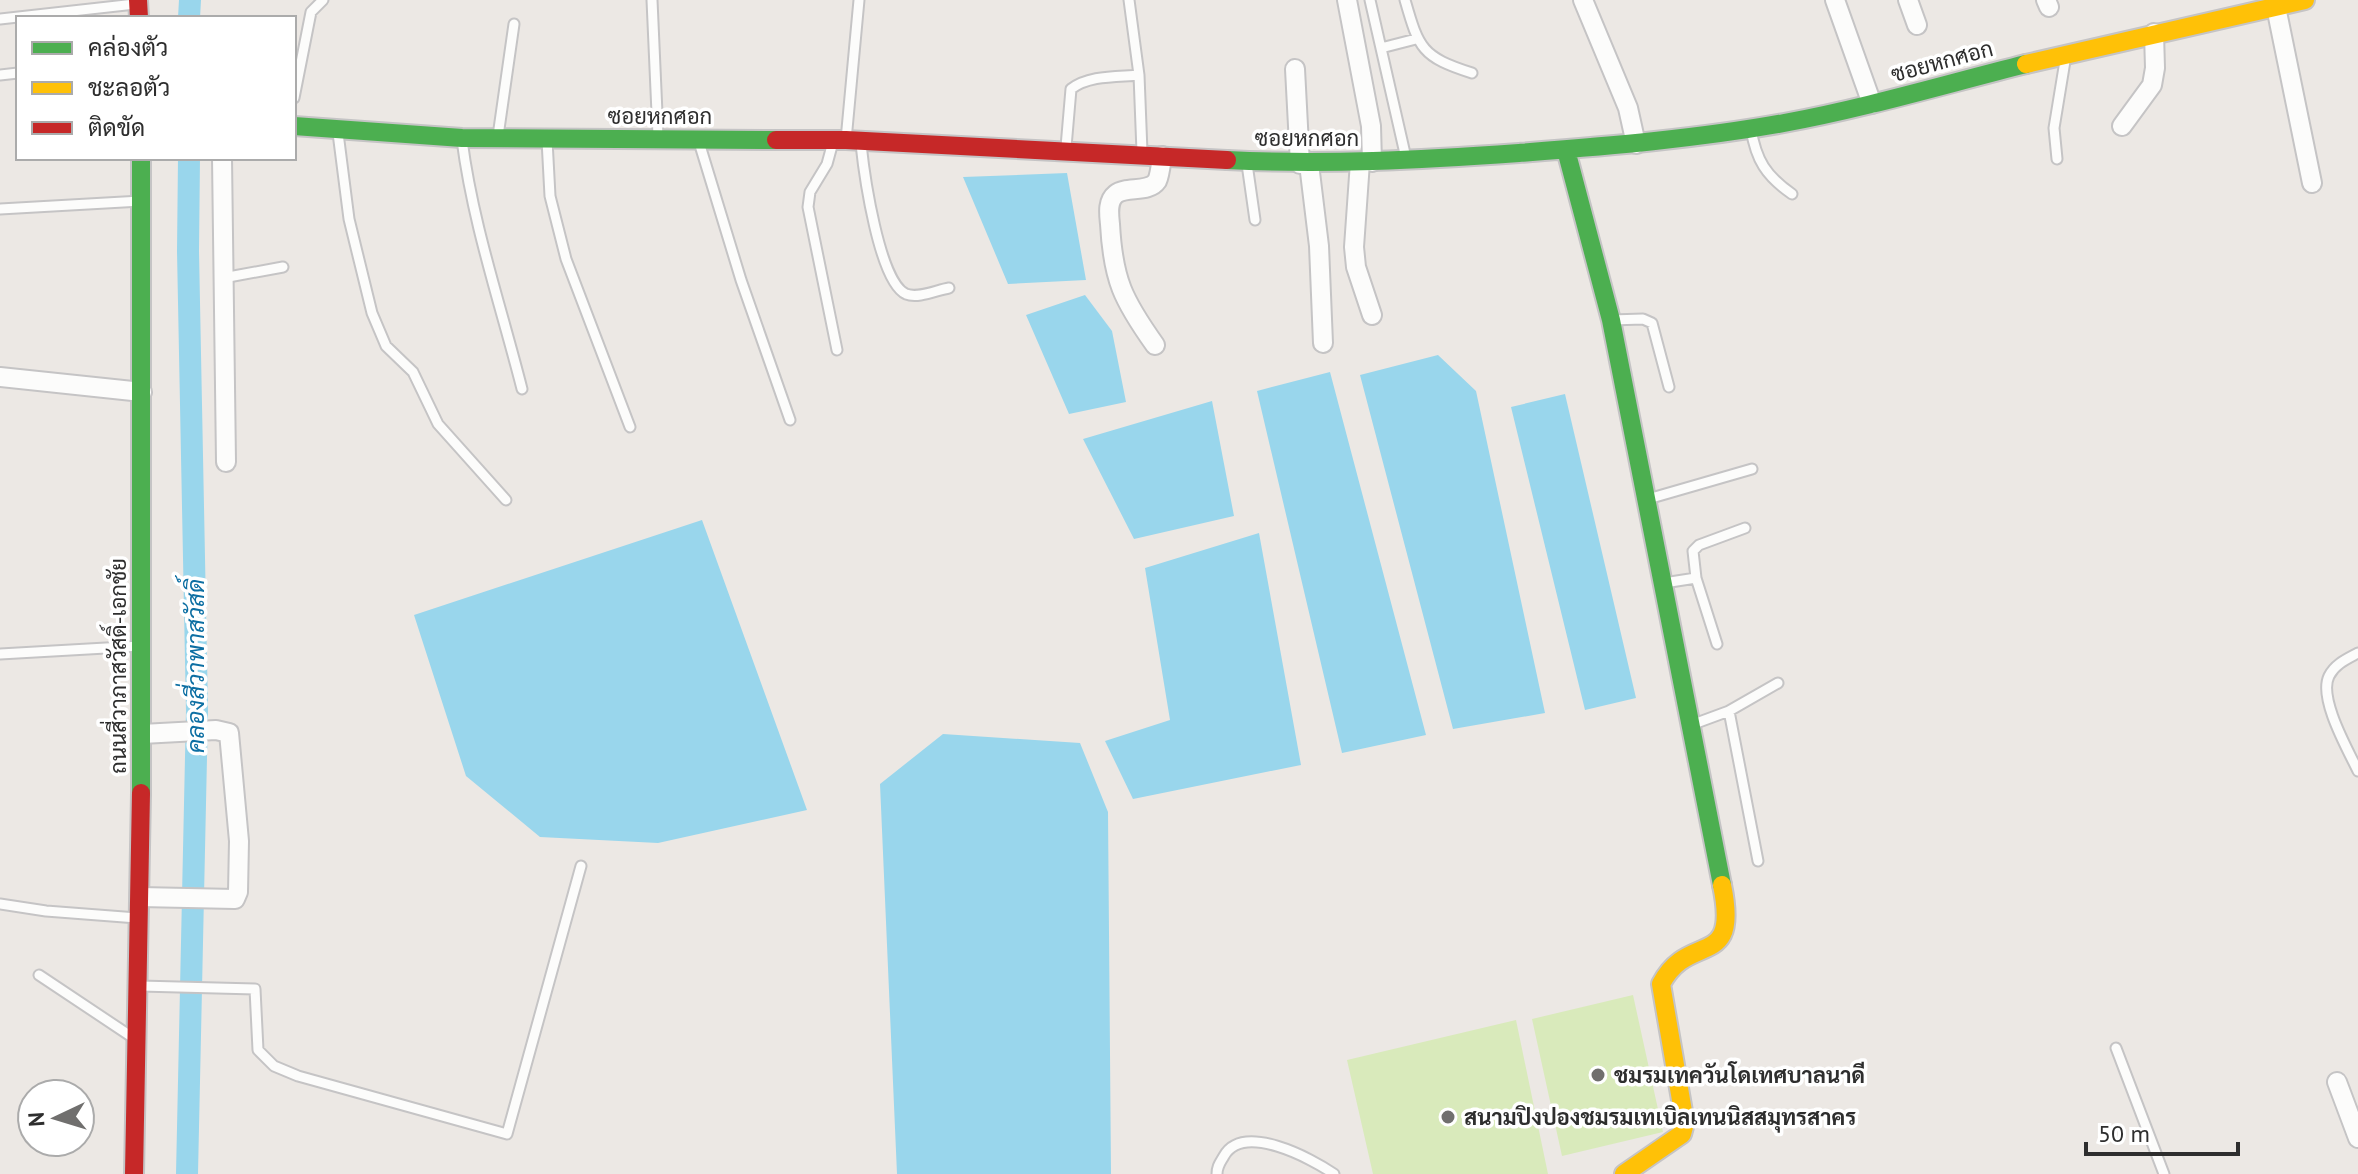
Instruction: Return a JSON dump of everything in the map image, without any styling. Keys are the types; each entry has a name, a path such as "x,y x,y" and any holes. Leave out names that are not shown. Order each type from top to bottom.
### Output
{"street":[{"path":"1347,0 1371,126 1354,247 1356,267 1372,315"},
{"path":"1583,0 1628,108 1635,136"},
{"path":"1835,0 1870,97"},
{"path":"1908,0 1917,25"},
{"name":"ซอยหกศอก","path":"296,126 498,139 847,137 1067,143 1142,149 1162,156 1247,162 1566,150 1635,136 1751,129 1870,97 2305,0"},
{"path":"2276,7 2312,183"},
{"path":"2122,126 2152,85 2154,33"},
{"path":"1295,69 1297,125 1319,246 1323,343"},
{"path":"1566,150 1611,320 1722,879 1727,922 1724,934 1713,943 1675,961 1661,984 1685,1123 1682,1134 1624,1174"},
{"path":"1155,345 1131,311 1117,282 1111,251 1109,207 1119,192 1153,185 1162,156"},
{"name":"ถนนสี่วาภาสวัสดิ์-เอกชัย","path":"134,1174 138,1041 148,985 140,918 141,160"},
{"path":"222,160 226,462"},
{"path":"0,377 142,392"},
{"path":"140,897 235,899 239,841 229,733 204,730 142,734"},
{"path":"2337,1082 2358,1138"}],"lane":[{"path":"296,88 311,12 323,0"},
{"path":"652,0 658,140"},
{"path":"859,0 847,137 864,174 893,284 906,294 914,295 949,288"},
{"path":"1129,0 1139,75 1142,149"},
{"path":"1370,0 1405,154"},
{"path":"1405,0 1416,39 1429,55 1444,64 1472,73"},
{"path":"35,16 139,7"},
{"path":"498,139 514,24"},
{"path":"1381,48 1416,39"},
{"path":"2057,159 2054,128 2066,54"},
{"path":"1067,143 1071,89 1079,83 1139,75"},
{"path":"338,127 349,219 372,313 386,346 413,372 438,424 506,500"},
{"path":"1751,129 1755,153 1765,171 1792,194"},
{"path":"837,350 808,207 810,192 847,137"},
{"path":"462,138 482,247 522,389"},
{"path":"547,139 550,196 566,259 630,427"},
{"path":"698,140 741,280 790,420"},
{"path":"1247,162 1255,220"},
{"path":"0,209 141,201"},
{"path":"222,278 283,267"},
{"path":"1611,320 1643,319 1652,323 1669,387"},
{"path":"1645,500 1752,469"},
{"path":"1717,644 1696,578 1693,551 1699,545 1745,528"},
{"path":"1661,584 1696,578"},
{"path":"0,654 141,646"},
{"path":"2358,653 2337,664 2327,678 2327,695 2336,724 2358,771"},
{"path":"1691,725 1729,711 1778,683"},
{"path":"1729,711 1758,861"},
{"path":"148,985 255,989 258,1050 274,1066 298,1076 507,1134 581,866"},
{"path":"2,906 140,918"},
{"path":"39,975 138,1041"},
{"path":"2116,1048 2164,1174"},
{"path":"1217,1174 1217,1167 1227,1151 1262,1142 1287,1149 1334,1174"}],"green space":[{"name":"ชมรมเทควันโดเทศบาลนาดี","path":"1633,995 1663,1132 1562,1156 1532,1019"},
{"name":"สนามปิงปองชมรมเทเบิลเทนนิสสมุทรสาคร","path":"1516,1020 1548,1174 1373,1174 1347,1060"}],"water":[{"path":"1067,173 1086,280 1008,284 963,177"},
{"path":"1085,295 1112,331 1126,402 1069,414 1026,315"},
{"path":"1438,355 1476,391 1545,713 1453,729 1360,375"},
{"path":"1330,372 1426,735 1342,753 1257,391"},
{"path":"1565,394 1636,698 1585,710 1511,407"},
{"path":"1212,401 1234,516 1134,539 1083,439"},
{"path":"702,520 807,810 658,843 540,837 466,776 414,615"},
{"path":"1259,533 1301,765 1133,799 1105,741 1170,720 1145,568"},
{"path":"943,734 1080,743 1108,812 1111,1174 897,1174 880,784"}],"waterway":[{"name":"คลองสี่วาพาสวัสดิ์","path":"189,16 190,0"},
{"name":"คลองสี่วาพาสวัสดิ์","path":"187,1174 197,711 189,160"}],"traffic: fast":[{"path":"1227,160 1409,160 1685,138 1815,117 2026,64"},
{"path":"296,126 462,138 776,140"},
{"path":"1566,150 1611,320 1722,885"},
{"path":"141,160 141,793"}],"traffic: slow":[{"path":"2026,64 2305,0"},
{"path":"1624,1174 1682,1134 1685,1123 1661,984 1672,968 1718,940 1724,930 1726,912 1722,885"}],"traffic: jam":[{"path":"138,0 139,16"},
{"path":"776,140 846,140 1227,160"},
{"path":"134,1174 141,793"}],"place":[{"name":"ชมรมเทควันโดเทศบาลนาดี","path":"1598,1075"},
{"name":"สนามปิงปองชมรมเทเบิลเทนนิสสมุทรสาคร","path":"1448,1117"}]}
